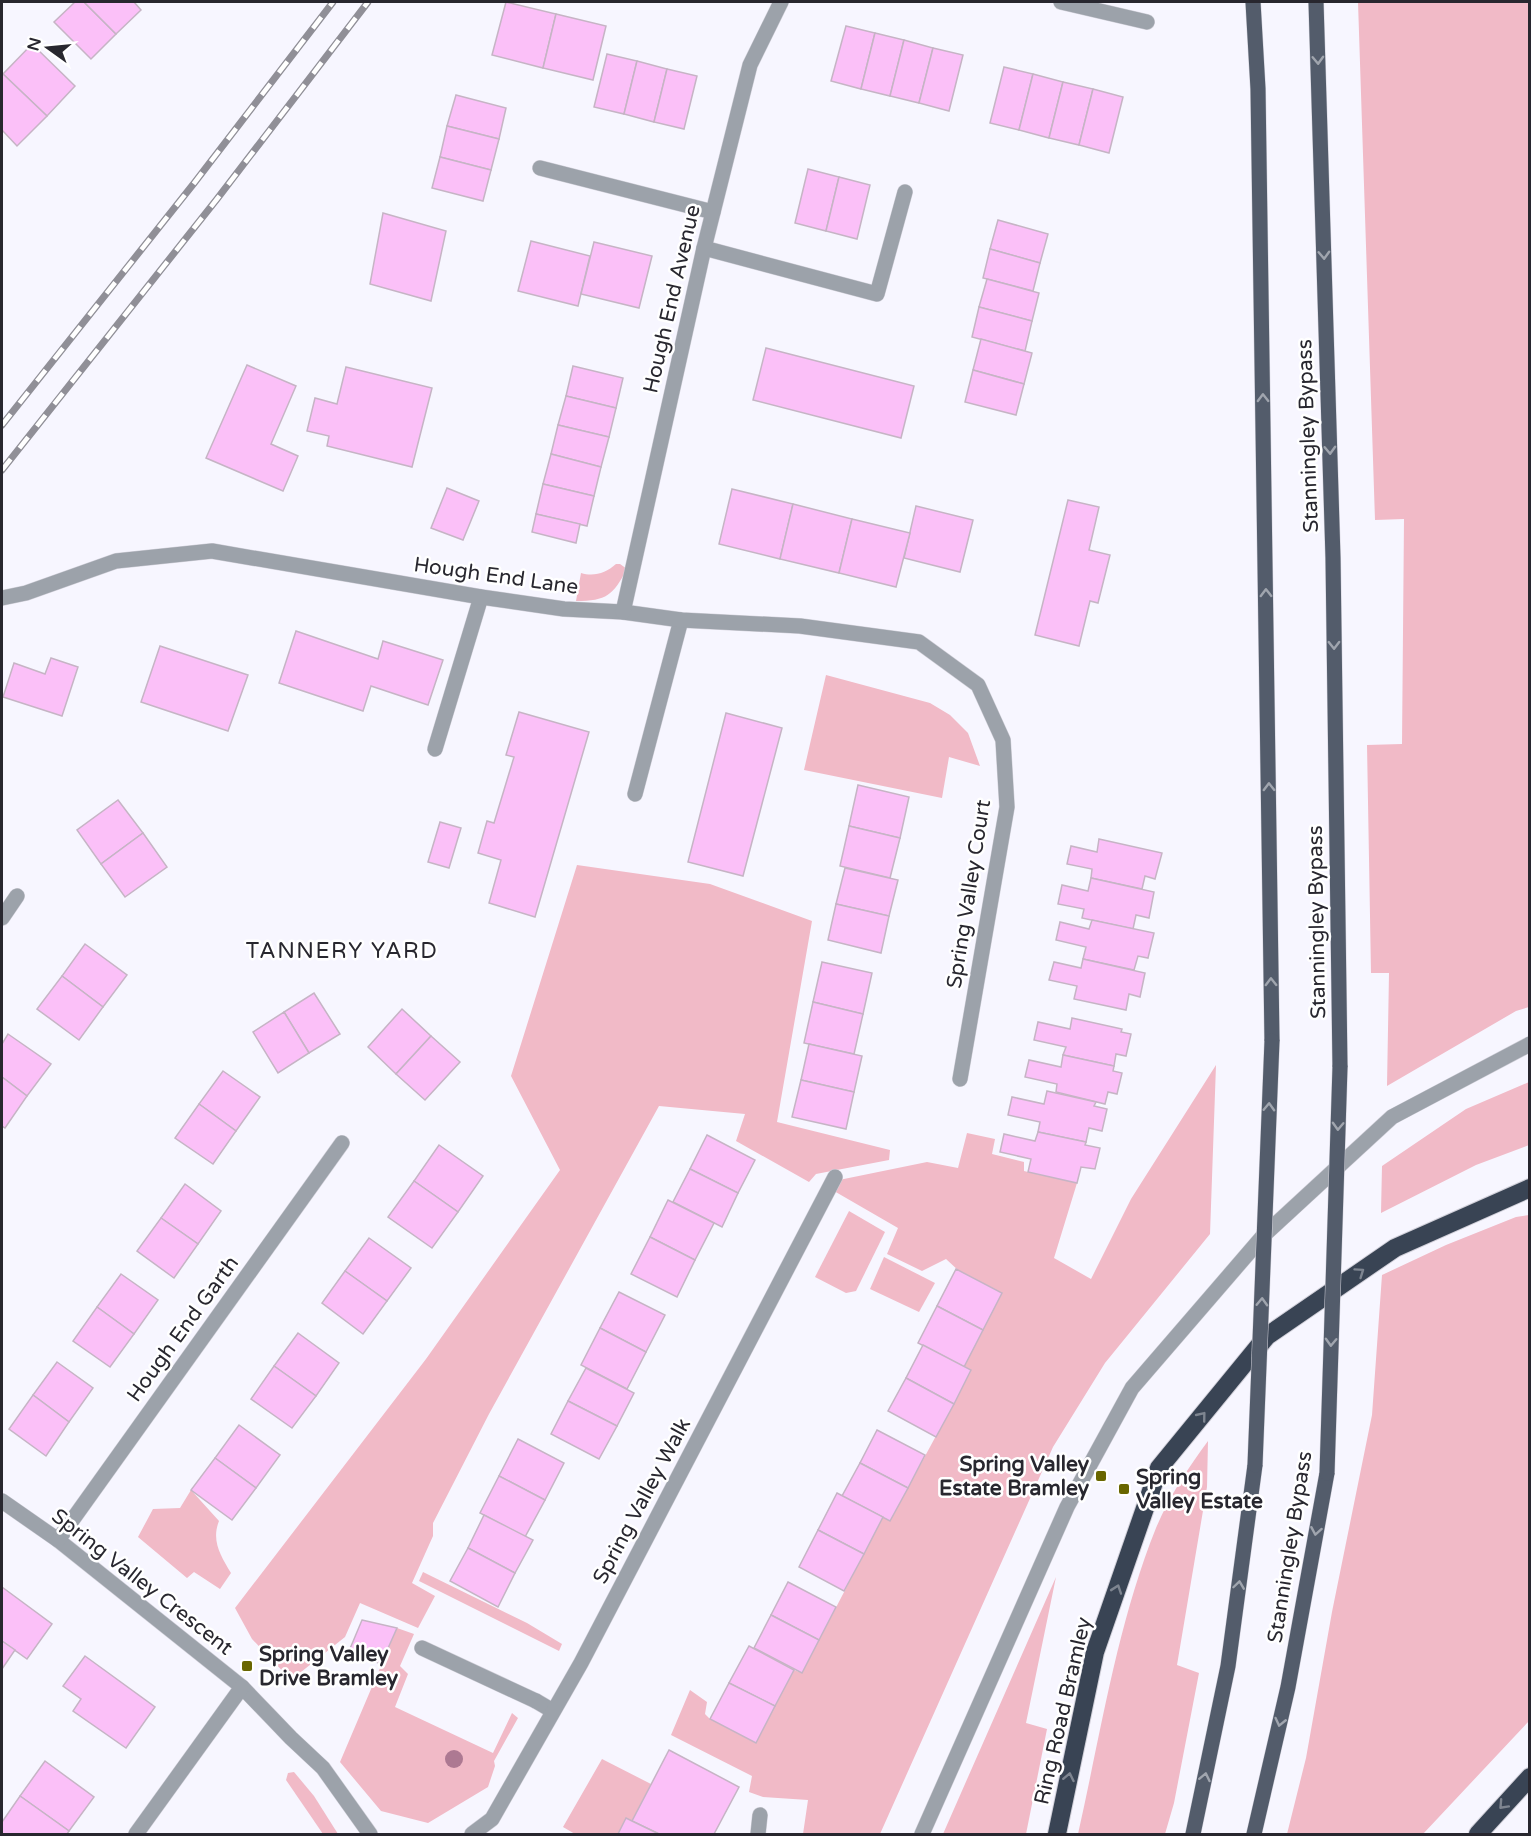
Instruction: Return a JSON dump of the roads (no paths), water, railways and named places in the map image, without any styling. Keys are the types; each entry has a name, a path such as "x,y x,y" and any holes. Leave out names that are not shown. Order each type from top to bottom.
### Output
{"highway":[{"name":"Ring Road Bramley","path":"1057,1834 1095,1652 1159,1468 1267,1336 1395,1248 1530,1188"},
{"path":"1478,1834 1530,1777"}],"main road":[{"name":"Stanningley Bypass","path":"1193,1834 1228,1666 1255,1466 1272,1041 1259,112 1253,2"},
{"name":"Stanningley Bypass","path":"1254,1834 1288,1687 1327,1473 1340,1067 1333,558 1316,2"}],"street":[{"name":"Hough End Avenue","path":"623,612 704,248 750,65 781,2"},
{"path":"1061,2 1147,22"},
{"path":"540,168 713,212"},
{"path":"704,248 877,294 905,192"},
{"name":"Hough End Lane","path":"2,598 26,593 116,561 212,551 564,609 623,612 681,620 800,626 919,642 978,685"},
{"path":"435,749 481,597"},
{"path":"635,794 681,620"},
{"name":"Spring Valley Court","path":"960,1079 1007,807 1003,740 978,685"},
{"path":"2,918 17,896"},
{"path":"922,1834 1067,1507 1132,1388 1264,1235 1392,1117 1530,1044"},
{"name":"Hough End Garth","path":"58,1540 342,1143"},
{"name":"Spring Valley Walk","path":"472,1834 492,1820 581,1663 835,1177"},
{"name":"Spring Valley Crescent","path":"2,1501 58,1540 242,1688 323,1768 370,1834"},
{"path":"422,1648 553,1711"},
{"path":"136,1834 242,1688"},
{"path":"758,1834 760,1815"}],"railway":[{"path":"2,425 195,182 333,2"},
{"path":"2,470 217,199 368,2"}],"place":[{"name":"Spring Valley Estate Bramley","path":"1101,1476"},
{"name":"Spring Valley Estate","path":"1124,1489"},
{"name":"Spring Valley Drive Bramley","path":"247,1666"}],"district":[{"name":"TANNERY YARD","path":"342,951"}]}
